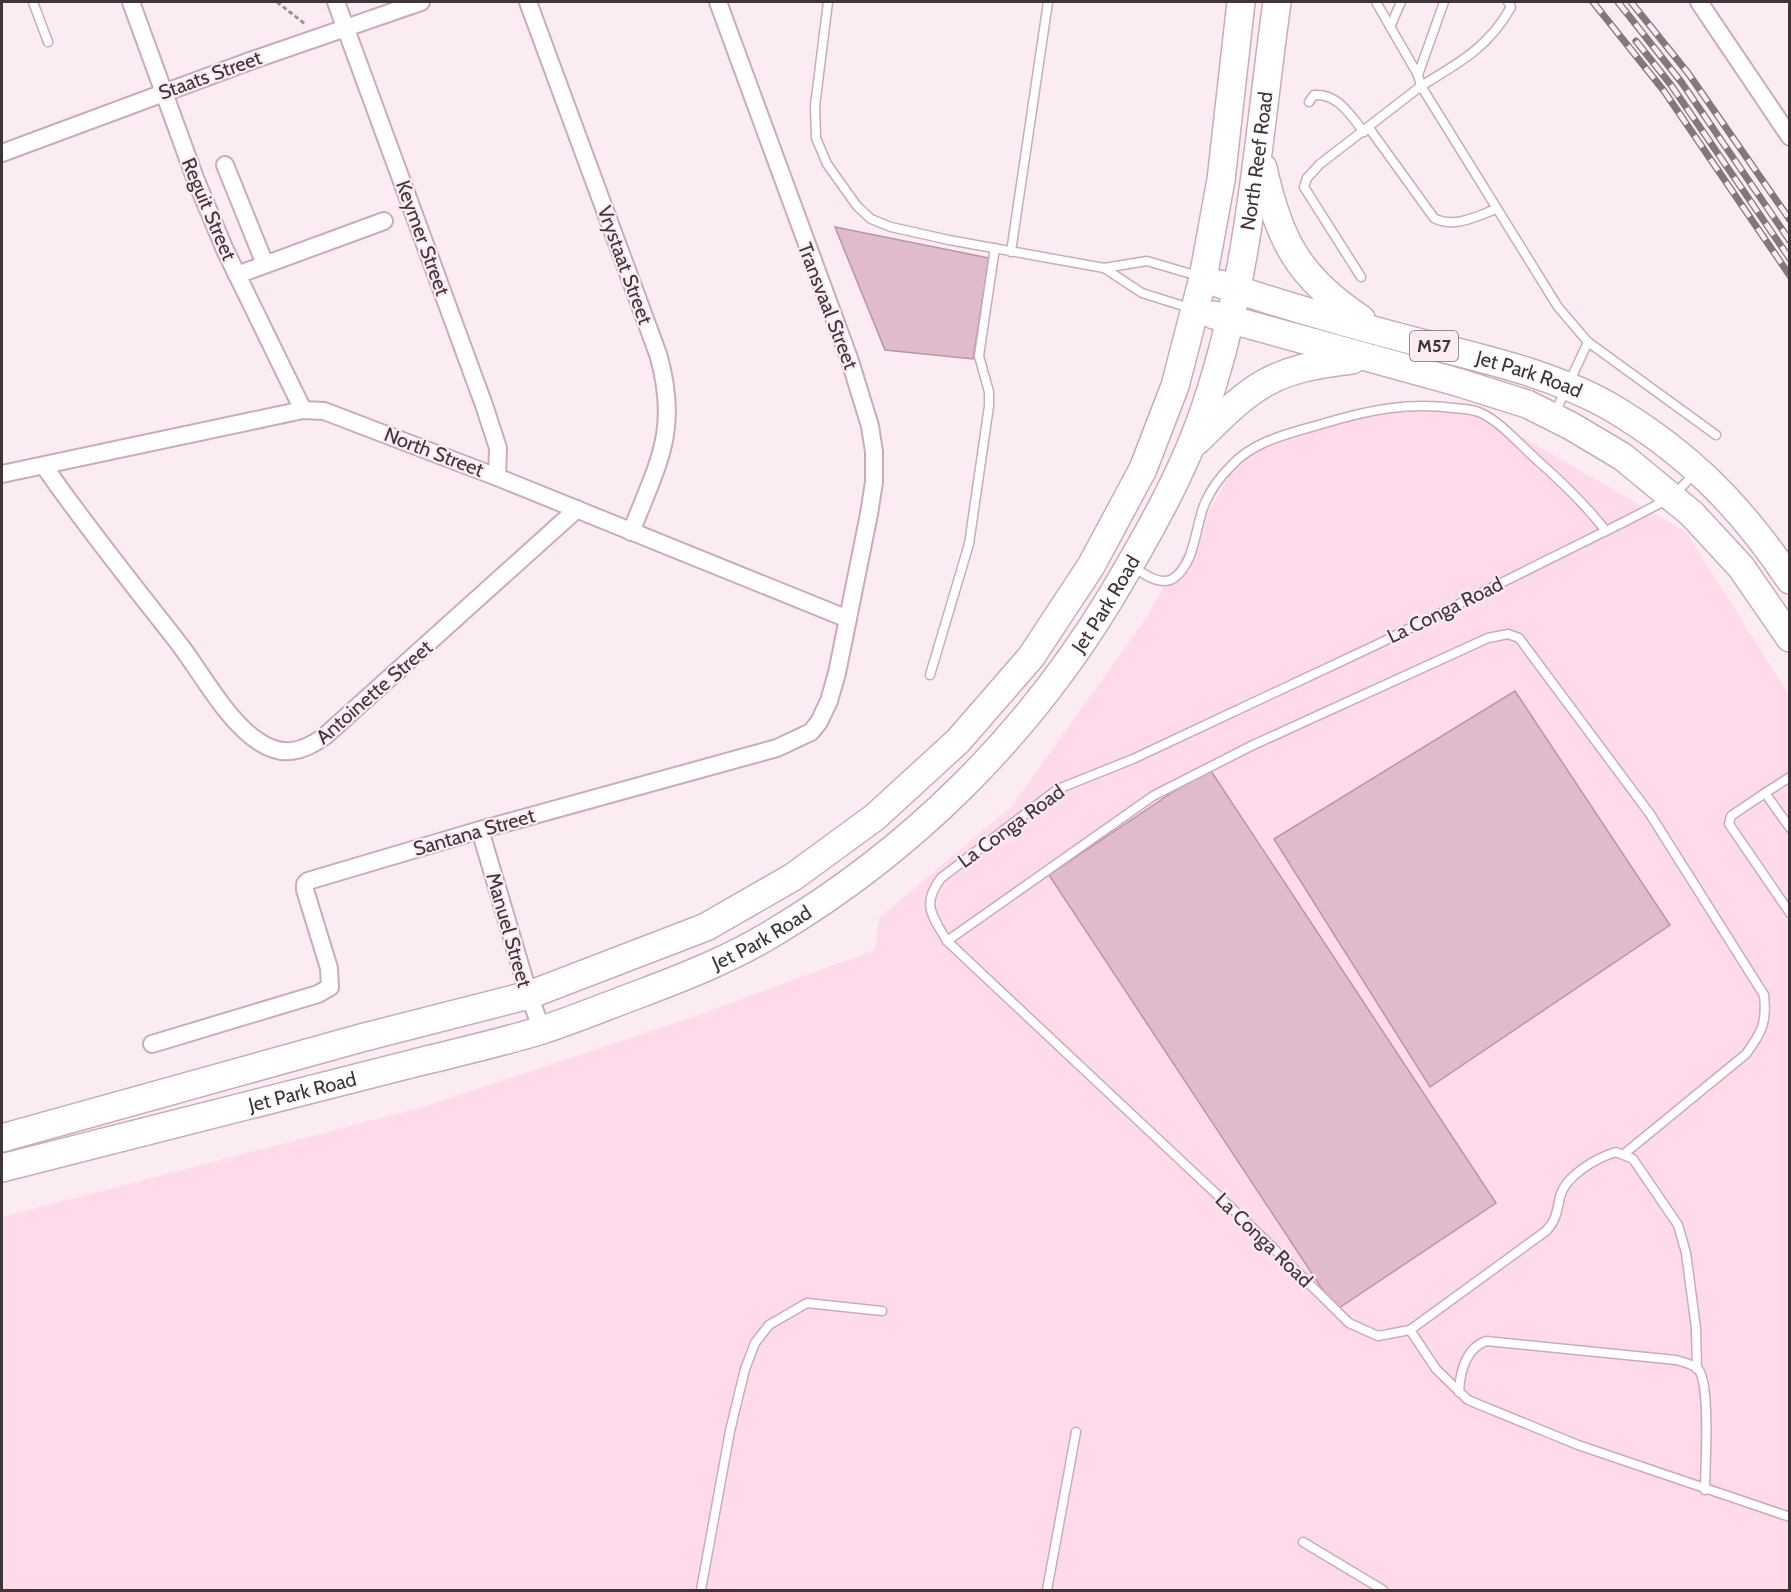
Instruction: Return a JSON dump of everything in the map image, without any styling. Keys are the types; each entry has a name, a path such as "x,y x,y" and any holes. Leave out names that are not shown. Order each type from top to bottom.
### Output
{"main road":[{"name":"North Reef Road","path":"1196,310 1221,180 1241,2"},
{"name":"North Reef Road","path":"1230,320 1260,155 1277,2"},
{"path":"1260,155 1272,210 1292,254 1318,285 1347,310 1375,329"},
{"name":"Jet Park Road","path":"1203,278 1237,290 1488,360 1567,387 1608,406 1698,470 1742,513 1790,580"},
{"name":"Jet Park Road","path":"2,1138 361,1038 528,995 706,927 794,877 874,817 958,741 1031,657 1091,566 1143,469 1175,386 1196,310 1457,382 1527,404 1554,417 1623,457 1692,514 1741,567 1790,638"},
{"name":"Jet Park Road","path":"2,1168 542,1030 695,973 770,935 835,893 894,848 989,762 1040,702 1083,643 1130,565 1190,448 1206,406 1230,320"},
{"path":"1190,448 1239,399 1264,382 1302,366 1365,358"}],"street":[{"name":"Reguit Street","path":"131,2 195,178 237,275 303,410"},
{"name":"Keymer Street","path":"336,2 484,405 498,448 497,477"},
{"name":"Staats Street","path":"2,153 164,92 421,2"},
{"name":"Vrystaat Street","path":"528,2 667,385 668,407 663,451 631,532"},
{"name":"Transvaal Street","path":"718,2 850,361 870,426 874,482 848,619"},
{"path":"1699,2 1790,137"},
{"path":"225,165 265,264"},
{"path":"237,275 384,221"},
{"name":"North Street","path":"2,474 303,410 334,414 497,477 848,619"},
{"name":"Antoinette Street","path":"44,466 112,560 233,717 257,741 288,752 309,748 325,736 556,531 577,509"},
{"name":"Santana Street","path":"152,1044 318,994 330,987 332,979 305,890 305,884 308,882 480,830 798,741 819,722 829,701 848,619"},
{"name":"Manuel Street","path":"480,830 528,995 542,1030"}],"lane":[{"path":"33,2 48,42"},
{"path":"828,2 814,127 819,151 857,206 880,224 1011,252 1104,268 1147,261 1203,278"},
{"path":"1011,252 1048,2"},
{"path":"1376,2 1418,75 1421,86 1558,307 1588,342 1716,435"},
{"path":"1390,27 1401,2"},
{"path":"1418,75 1444,2"},
{"path":"1361,277 1304,187 1306,178 1320,164 1367,130 1421,86 1477,52 1503,23 1511,7 1508,2"},
{"path":"1309,102 1314,95 1323,94 1337,100 1367,130 1434,218 1442,223 1459,222 1496,208"},
{"path":"930,675 969,543 989,406 989,392 979,356 994,248"},
{"path":"1104,268 1142,293 1196,310"},
{"path":"1554,417 1588,342"},
{"path":"1130,565 1156,580 1174,578 1187,562 1204,505 1211,492 1230,466 1246,452 1265,442 1362,412 1406,405 1462,409 1487,416 1584,503 1606,531"},
{"name":"La Conga Road","path":"1410,1330 1378,1336 1349,1323 1258,1233 947,941 930,910 930,893 941,878 1058,789 1186,734 1606,531 1671,496 1698,470"},
{"path":"947,941 1153,796 1251,746 1488,638 1508,634 1519,638 1650,814 1764,994 1766,1014 1761,1033 1746,1054 1624,1154"},
{"path":"1790,777 1731,816 1730,824 1790,913"},
{"path":"1765,793 1790,828"},
{"path":"1705,1490 1706,1395 1703,1378 1697,1369 1696,1328 1683,1239 1671,1212 1633,1160 1616,1152 1608,1154 1570,1179 1560,1197 1556,1217 1546,1231 1410,1330 1436,1369 1459,1392 1485,1408 1705,1490 1790,1517"},
{"path":"701,1590 730,1431 744,1370 755,1343 769,1325 807,1303 882,1311"},
{"path":"1459,1392 1463,1367 1478,1344 1486,1341 1676,1360 1697,1369"},
{"path":"1047,1590 1076,1432"},
{"path":"1303,1542 1383,1590"}],"path":[{"path":"277,2 320,37"}],"shaded area":[{"path":"1395,406 1486,416 1686,532 1789,695 1789,1590 2,1590 2,1217 423,1107 690,1018 875,950 879,918 1011,807 1142,624 1242,455"}],"building":[{"path":"835,227 989,258 973,359 885,350"},
{"path":"1515,691 1670,925 1430,1087 1274,839"},
{"path":"1209,768 1496,1203 1336,1310 1049,875"}],"railway":[{"path":"1593,2 1664,91 1790,276"},
{"path":"1618,2 1682,83 1790,241"},
{"path":"1631,2 1688,73 1790,220"},
{"path":"1636,41 1671,85 1790,259"}]}
